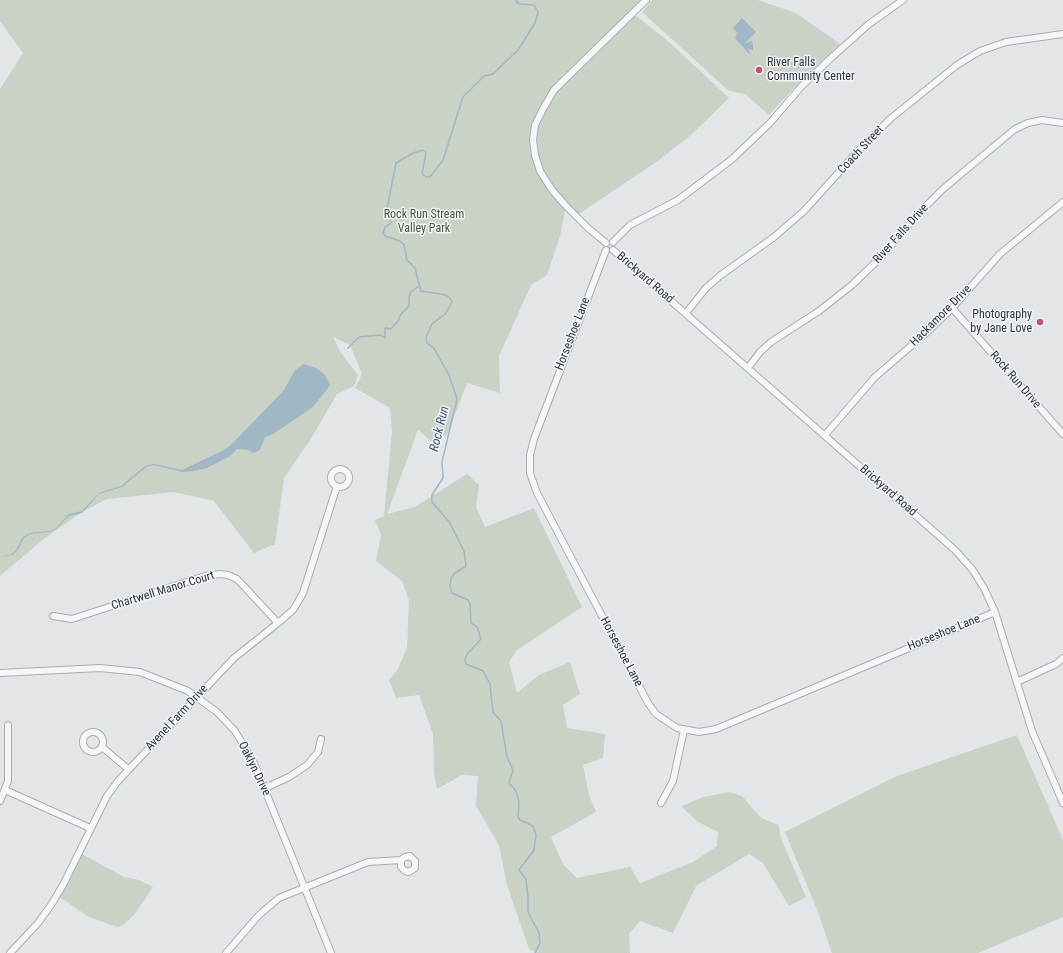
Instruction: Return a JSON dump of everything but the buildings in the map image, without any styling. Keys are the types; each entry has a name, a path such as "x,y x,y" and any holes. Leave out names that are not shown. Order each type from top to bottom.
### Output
{"street":[{"name":"Brickyard Road","path":"606,242 588,228 561,201 540,171 534,155 533,140 535,125 554,90 646,0"},
{"path":"613,242 606,242 604,246 610,250 615,245 613,242 630,225 678,200 731,160 770,123 801,87 832,57 869,24 903,0"},
{"name":"Coach Street","path":"686,313 706,288 721,275 774,237 804,211 859,150 890,119 957,65 980,51 1006,42 1024,38 1063,34"},
{"name":"River Falls Drive","path":"748,368 760,352 771,342 819,311 852,285 882,256 921,211 943,189 1016,129 1028,123 1042,120 1063,123"},
{"name":"Hackamore Drive","path":"825,435 875,377 925,334 952,308 1000,254 1063,202"},
{"name":"Brickyard Road","path":"610,250 686,313 955,550 978,578 995,612 1032,731 1063,803"},
{"name":"Horseshoe Lane","path":"610,250 534,439 530,455 530,473 537,493 648,703 656,714 667,723 684,730 699,732 716,729 995,612"},
{"name":"Rock Run Drive","path":"952,308 1063,434"},
{"name":"Avenel Farm Drive","path":"10,953 38,923 64,885 90,828 107,796 128,769 234,658 278,624 292,610 304,593 337,486"},
{"name":"Chartwell Manor Court","path":"53,616 72,619 206,576 220,574 228,575 237,579 278,624"},
{"path":"1017,682 1056,664 1063,658"},
{"name":"Oaklyn Drive","path":"0,673 117,669 140,672 155,677 197,696 217,712 235,732 246,748 265,788 331,953"},
{"path":"0,801 5,790 9,764 8,725"},
{"path":"661,803 673,781 684,730"},
{"path":"265,788 288,777 307,765 318,752 321,739"},
{"path":"102,747 128,769"},
{"path":"5,790 90,828"},
{"path":"226,953 269,906 279,898 368,862 401,860"}],"green space":[{"name":"Rock Run Stream Valley Park","path":"0,0 646,0 634,14 669,42 729,98 691,135 659,160 576,216 566,206 560,236 547,275 531,285 499,356 500,393 467,383 447,435 431,441 418,430 387,514 415,507 467,474 479,485 476,507 485,527 534,508 582,607 517,650 509,662 517,693 539,675 570,662 580,694 563,705 567,728 605,734 603,758 583,765 589,795 596,812 551,837 563,864 577,878 630,867 640,883 693,862 717,846 718,832 698,822 681,806 704,797 729,792 742,796 761,818 779,825 780,836 806,897 789,906 763,863 749,854 696,886 673,933 640,921 629,934 630,953 537,953 529,949 507,885 499,845 476,806 478,776 462,775 437,789 434,773 433,734 419,695 396,698 389,680 398,669 407,647 409,600 402,581 376,561 381,535 375,520 384,516 392,432 390,408 355,388 362,374 350,345 333,337 341,353 358,375 354,386 337,394 312,437 284,478 275,544 254,553 214,501 174,492 107,499 82,512 45,538 0,576 0,89 23,53 0,21"},
{"name":"River Falls Community Center","path":"652,0 758,0 796,13 840,44 796,86 769,115 745,94 729,91 642,12"},
{"path":"1017,735 1063,840 1063,917 978,953 832,953 818,912 785,832 897,776"},
{"path":"80,853 124,877 139,880 153,887 134,915 123,925 117,927 89,917 58,896"}],"water":[{"path":"742,18 756,32 744,44 751,41 753,44 753,50 747,49 750,52 749,54 735,38 737,33 733,28"},
{"path":"304,364 318,369 324,374 330,384 328,388 313,407 273,434 265,437 260,450 253,453 248,450 237,449 230,456 207,468 194,471 182,472 154,465 146,467 122,487 99,494 82,513 69,516 56,529 50,532 30,534 24,538 17,551 12,555 0,557 12,554 23,537 30,533 50,531 56,528 69,514 82,511 99,493 121,486 145,466 154,464 182,470 230,446 284,390 295,370"}],"waterway":[{"name":"Rock Run","path":"515,0 519,4 534,5 538,12 535,23 518,50 493,74 484,76 463,97 443,160 430,177 426,177 422,174 426,152 423,150 413,153 396,163 387,209 391,223 385,227 383,233 385,236 400,241 404,245 407,260 415,268 421,291 446,295 452,302 446,313 432,324 426,337 427,343 433,347 449,375 457,399 442,462 443,478 432,495 432,502 450,523 464,551 466,566 455,573 451,578 450,586 452,593 468,600 470,604 471,623 477,627 481,639 468,653 465,659 466,664 483,671 490,684 493,712 501,721 507,757 513,770 509,783 516,791 519,802 518,817 520,820 533,826 536,835 534,850 519,870 526,879 528,912 539,933 540,943 535,953"},
{"path":"348,348 359,337 381,335 385,338 385,328 391,329 398,321 401,314 409,306 409,296 411,292 419,286"}],"place":[{"name":"River Falls Community Center","path":"759,70"},
{"name":"Photography by Jane Love","path":"1040,322"}]}
